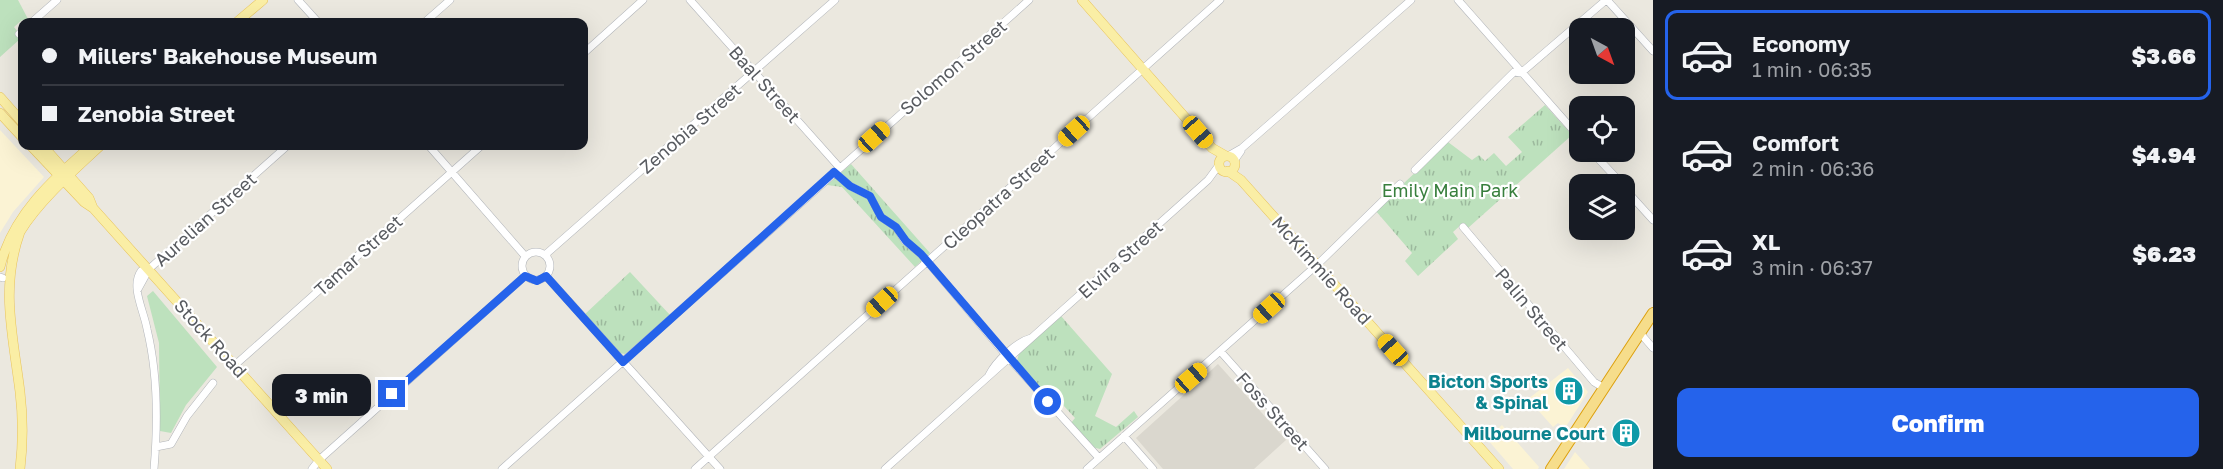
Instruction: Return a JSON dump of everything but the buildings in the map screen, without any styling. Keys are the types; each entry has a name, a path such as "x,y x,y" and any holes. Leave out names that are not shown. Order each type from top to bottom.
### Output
{"highway":[{"path":"1551,469 1653,312"}],"main road":[{"path":"235,18 255,0"},
{"path":"242,18 263,0"},
{"path":"1082,0 1226,164"},
{"path":"0,97 18,117"},
{"path":"0,113 18,133"},
{"name":"Stock Road","path":"36,150 65,176"},
{"name":"Stock Road","path":"46,150 84,202 93,207 327,469"},
{"path":"20,469 22,418 20,392 3,312 2,277 19,233 88,150"},
{"path":"0,267 17,225 65,176 95,150"},
{"name":"McKimmie Road","path":"1226,164 1318,264 1499,469"},
{"path":"0,327 14,391 17,418 15,469"}],"street":[{"path":"37,18 57,0"},
{"path":"298,0 314,18"},
{"path":"430,18 450,0"},
{"path":"588,49 643,0"},
{"name":"Baal Street","path":"690,0 850,186 870,196 881,217 896,227 906,241 927,261 1008,357 1099,458"},
{"name":"Zenobia Street","path":"545,255 835,0"},
{"name":"Solomon Street","path":"502,469 1029,0"},
{"name":"Cleopatra Street","path":"695,469 1220,0"},
{"name":"Elvira Street","path":"885,469 1025,339 1031,338 1242,148 1412,0"},
{"path":"1458,0 1569,126"},
{"path":"1415,170 1499,90 1514,72 1521,73 1606,0 1653,51"},
{"name":"Aurelian Street","path":"156,447 154,372 138,289 149,269 283,150"},
{"path":"433,150 525,256"},
{"name":"Tamar Street","path":"235,365 477,150"},
{"path":"1601,162 1612,174"},
{"path":"1087,469 1318,264 1400,184"},
{"path":"1635,200 1653,220"},
{"name":"Palin Street","path":"1463,227 1593,381 1604,388"},
{"path":"535,252 545,255 550,263 546,276 537,281 525,276 521,265 525,256 535,252"},
{"path":"312,469 319,460 525,276"},
{"path":"546,276 720,469"},
{"path":"1640,333 1653,348"},
{"name":"Foss Street","path":"1221,352 1325,469"},
{"path":"154,469 156,447 171,444 187,416 213,383"},
{"path":"1124,436 1153,469"}],"shaded area":[{"path":"0,130 44,177 13,212 0,233"},
{"path":"1218,364 1286,440 1254,469 1163,469 1136,438"},
{"path":"1568,368 1588,392 1565,428 1558,423 1553,427 1528,399"},
{"path":"1502,425 1539,467 1538,469 1513,469 1487,439"},
{"path":"1575,452 1590,469 1564,469"}],"green space":[{"path":"0,0 18,0 27,18 18,18 18,24 14,27 18,41 0,57"},
{"name":"Emily Main Park","path":"1545,105 1569,132 1569,138 1468,228 1463,223 1453,232 1458,239 1418,276 1405,261 1412,253 1375,210 1448,142 1472,160 1479,155 1485,161 1494,153 1506,166 1522,152 1508,137"},
{"path":"851,164 930,253 915,267 842,187 827,185"},
{"path":"630,272 670,315 625,354 619,353 584,315"},
{"path":"153,291 217,367 186,405 171,433 160,431 159,343 147,296"},
{"path":"1061,316 1112,374 1095,416 1116,427 1134,411 1138,417 1100,449 1092,447 1071,423 1075,418 1063,405 1058,409 1017,361 1019,353"}],"place":[{"name":"Bicton Sports & Spinal","path":"1569,391"},
{"name":"Milbourne Court","path":"1626,433"}],"route":[{"path":"392,394 525,276 537,281 546,276 623,362 834,172 844,182 872,198 876,212 884,220 891,222 902,237 921,254 1048,402"}]}
